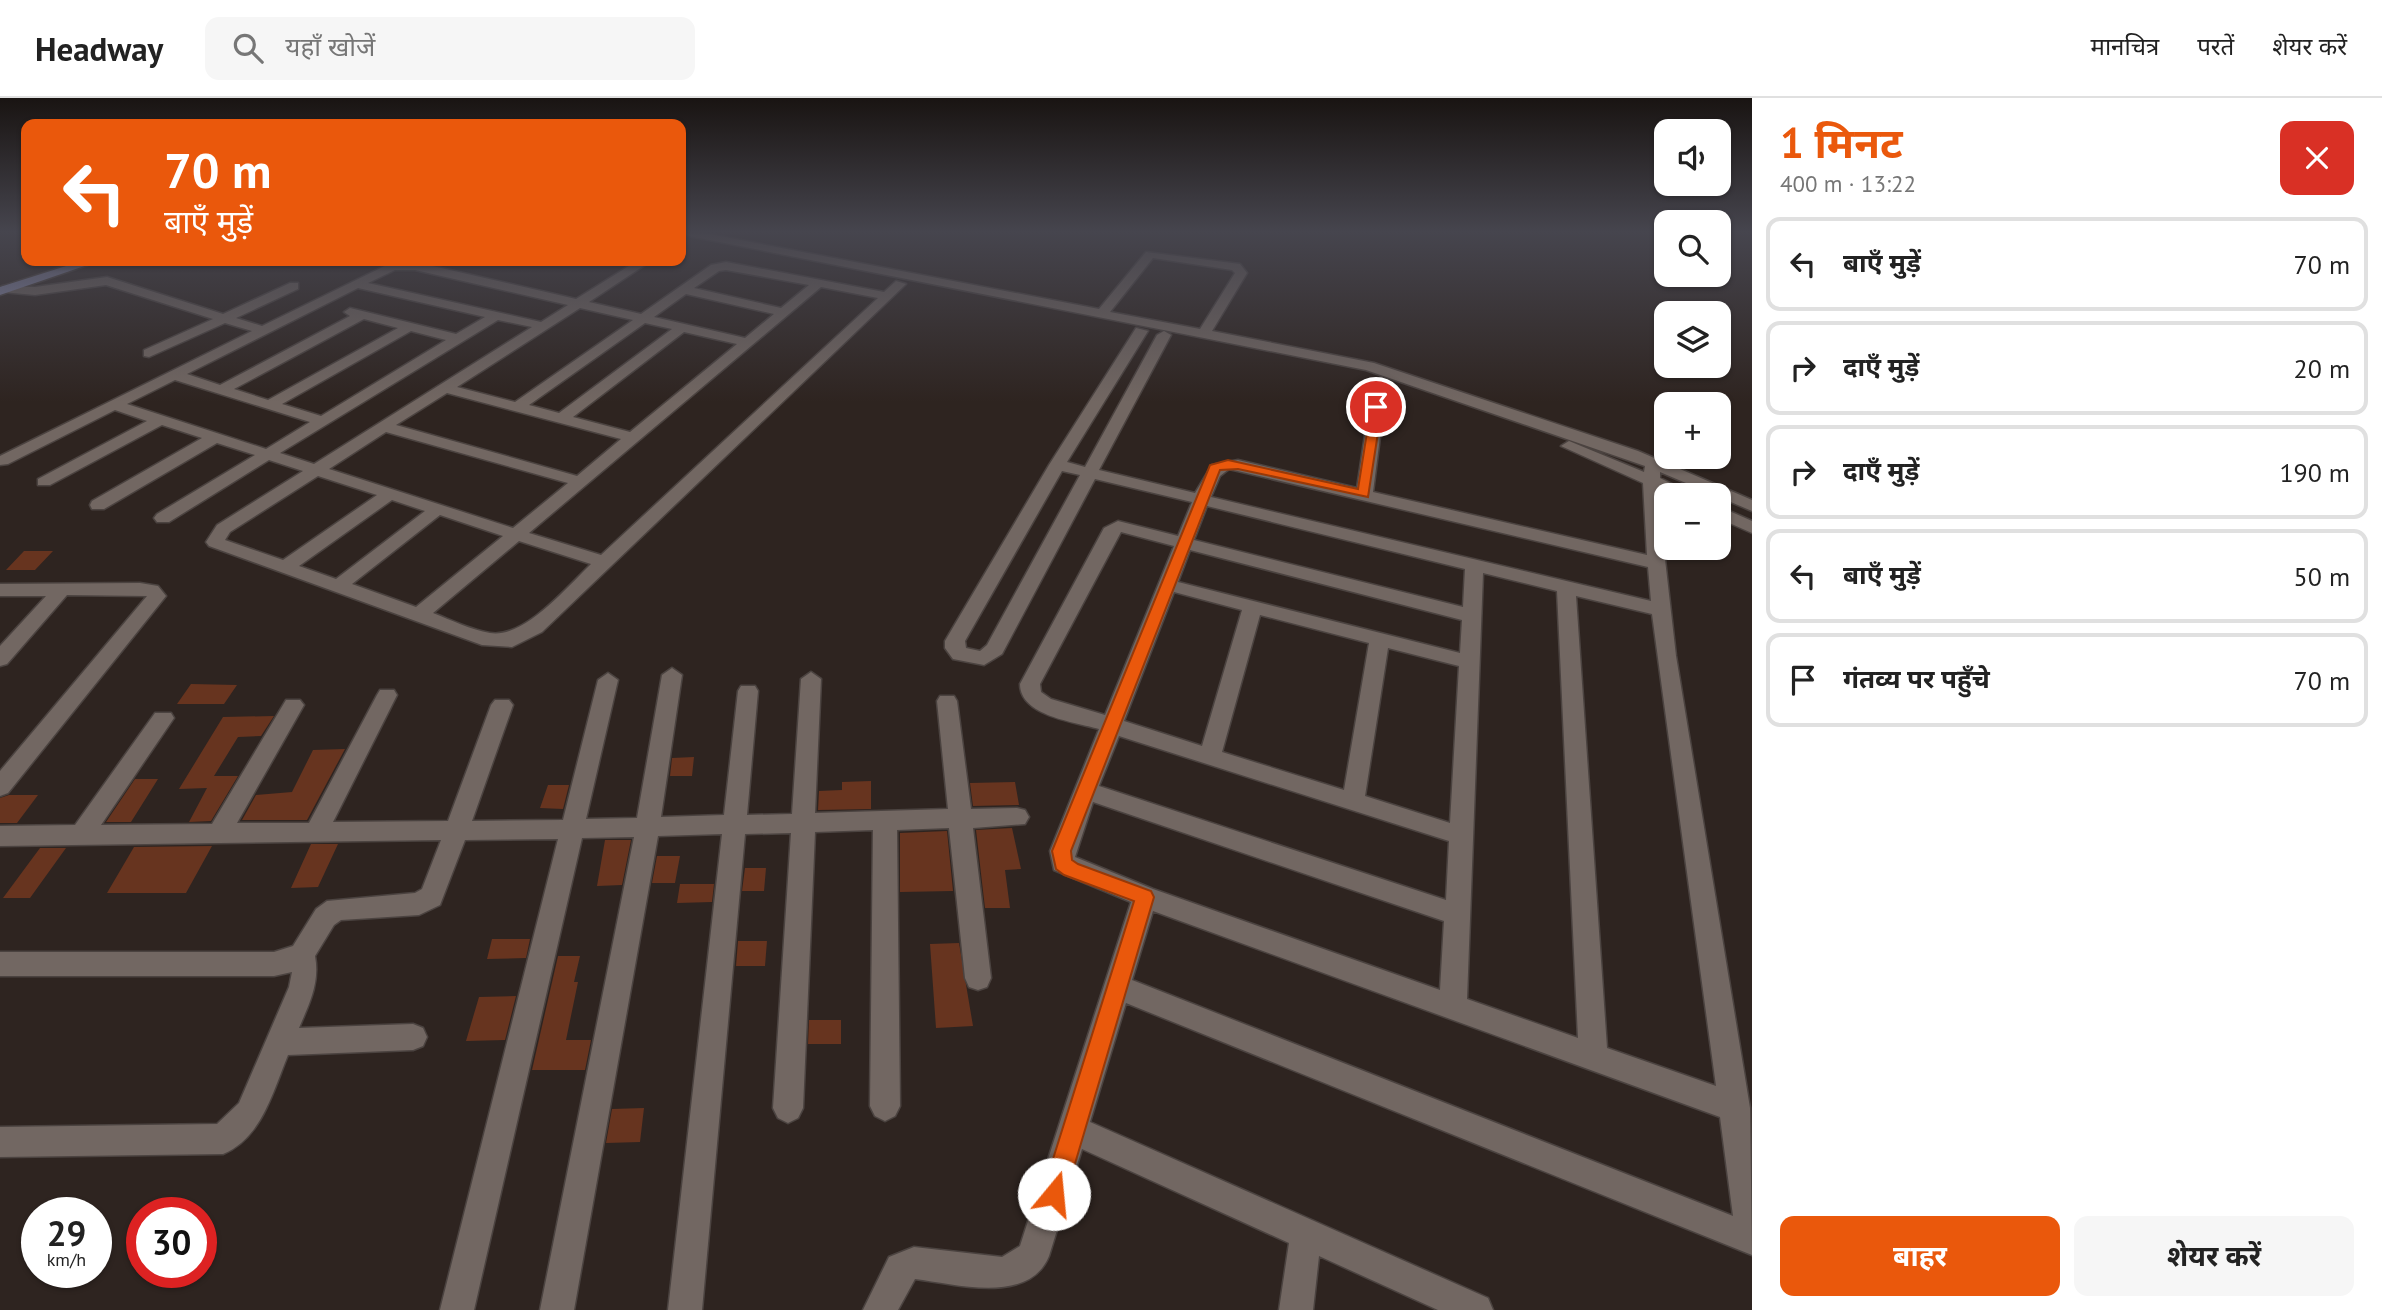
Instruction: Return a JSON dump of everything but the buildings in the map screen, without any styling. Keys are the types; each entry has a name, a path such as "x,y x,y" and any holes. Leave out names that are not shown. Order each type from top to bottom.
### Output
{"street":[{"path":"12,290 27,292 45,290"},
{"path":"134,290 264,331"},
{"path":"149,353 287,290"},
{"path":"2,461 346,290"},
{"path":"381,290 543,326"},
{"path":"514,290 747,342"},
{"path":"600,290 317,470 216,537 215,542 219,546 489,640 512,640 535,626 894,290"},
{"path":"519,406 681,290"},
{"path":"684,290 784,312"},
{"path":"419,615 811,290"},
{"path":"856,290 887,296"},
{"path":"929,290 1164,335 1380,383 1652,470 1670,483"},
{"path":"985,290 1369,366 1752,506"},
{"path":"1103,312 1121,290"},
{"path":"1205,332 1231,290"},
{"path":"318,303 458,339"},
{"path":"221,390 362,315"},
{"path":"163,517 497,316"},
{"path":"269,405 410,327"},
{"path":"562,418 682,327"},
{"path":"1141,331 1057,465 956,641 955,648 960,654 984,658 995,649 1164,335"},
{"path":"174,375 322,421"},
{"path":"1364,494 1380,383"},
{"path":"446,388 631,437"},
{"path":"114,405 603,562"},
{"path":"44,482 160,420"},
{"path":"385,427 578,481"},
{"path":"97,505 214,438"},
{"path":"1656,563 1228,463 1214,468 1062,851 1063,863 1145,897 1735,1108"},
{"path":"1057,465 1661,610"},
{"path":"1652,470 1650,498 1661,610 1752,1234"},
{"path":"283,568 390,494"},
{"path":"338,586 438,509"},
{"path":"1731,518 1752,528"},
{"path":"1462,836 1111,726 1033,698 1030,684 1114,527 1125,526 1472,616"},
{"path":"1454,1007 1474,565"},
{"path":"1168,584 1470,662"},
{"path":"1566,587 1593,1057"},
{"path":"0,590 140,589 151,590 157,596 0,788"},
{"path":"0,659 62,590"},
{"path":"1210,757 1253,606"},
{"path":"1353,802 1379,639"},
{"path":"557,1310 648,825 672,675"},
{"path":"788,1108 811,679"},
{"path":"457,1310 608,680"},
{"path":"685,1310 748,691"},
{"path":"317,831 387,695"},
{"path":"947,701 978,978"},
{"path":"219,833 293,705"},
{"path":"0,1142 223,1139 249,1113 302,987 305,972 302,955 324,917 336,909 419,904 431,897 459,830 502,705"},
{"path":"82,834 163,718"},
{"path":"1086,791 1458,915"},
{"path":"0,836 572,829 1017,817"},
{"path":"885,820 885,1106"},
{"path":"880,1310 901,1269 914,1262 1002,1273 1020,1266 1033,1256 1145,897"},
{"path":"0,964 274,964 302,955"},
{"path":"1117,987 1752,1240"},
{"path":"279,1042 413,1037"},
{"path":"1074,1130 1476,1310"},
{"path":"1296,1310 1306,1234"}],"route":[{"path":"1054,1194 1145,897 1071,869 1063,863 1062,851 1214,468 1228,463 1364,494 1376,407"}]}
